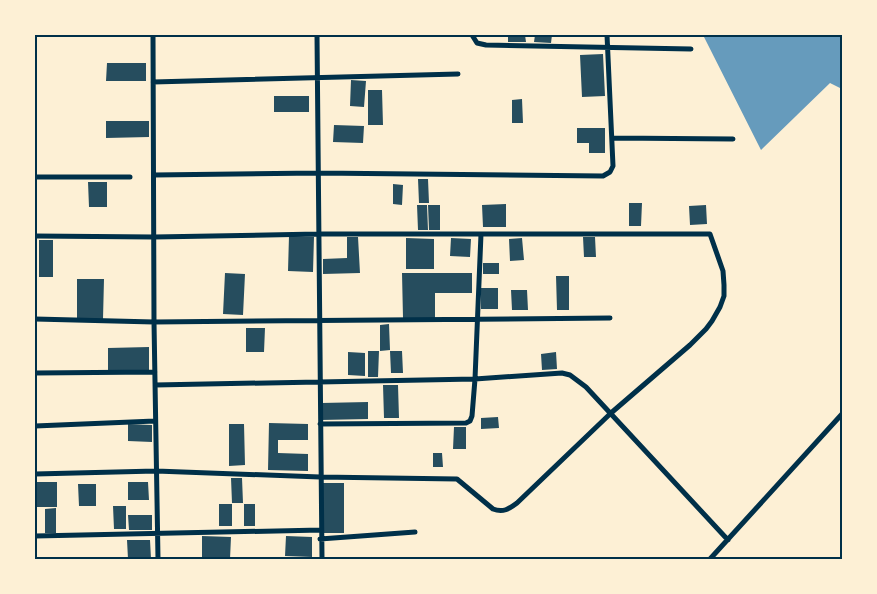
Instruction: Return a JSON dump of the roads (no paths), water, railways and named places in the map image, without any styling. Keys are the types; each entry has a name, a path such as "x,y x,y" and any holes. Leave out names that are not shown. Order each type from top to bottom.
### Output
{"street":[{"path":"153,35 154,322 158,559"},
{"path":"316,35 320,539 322,559"},
{"path":"472,35 478,43 486,45 691,49"},
{"path":"154,175 318,173 603,176 610,172 613,166 607,35"},
{"path":"153,82 458,74"},
{"path":"613,138 733,138"},
{"path":"35,177 130,177"},
{"path":"320,424 466,423 470,421 475,379 481,234"},
{"path":"35,236 710,234 723,271 724,285 724,296 718,313 706,329 611,413 517,503 503,511 497,511 483,502 457,479 320,477 156,471 35,474"},
{"path":"35,319 154,322 610,318"},
{"path":"35,374 155,372"},
{"path":"155,385 475,379 562,373 570,375 611,413 728,540"},
{"path":"710,559 842,414"},
{"path":"35,426 155,421"},
{"path":"35,536 320,530"},
{"path":"320,539 415,532"}],"water":[{"path":"703,35 842,35 842,89 830,83 761,150"}]}
